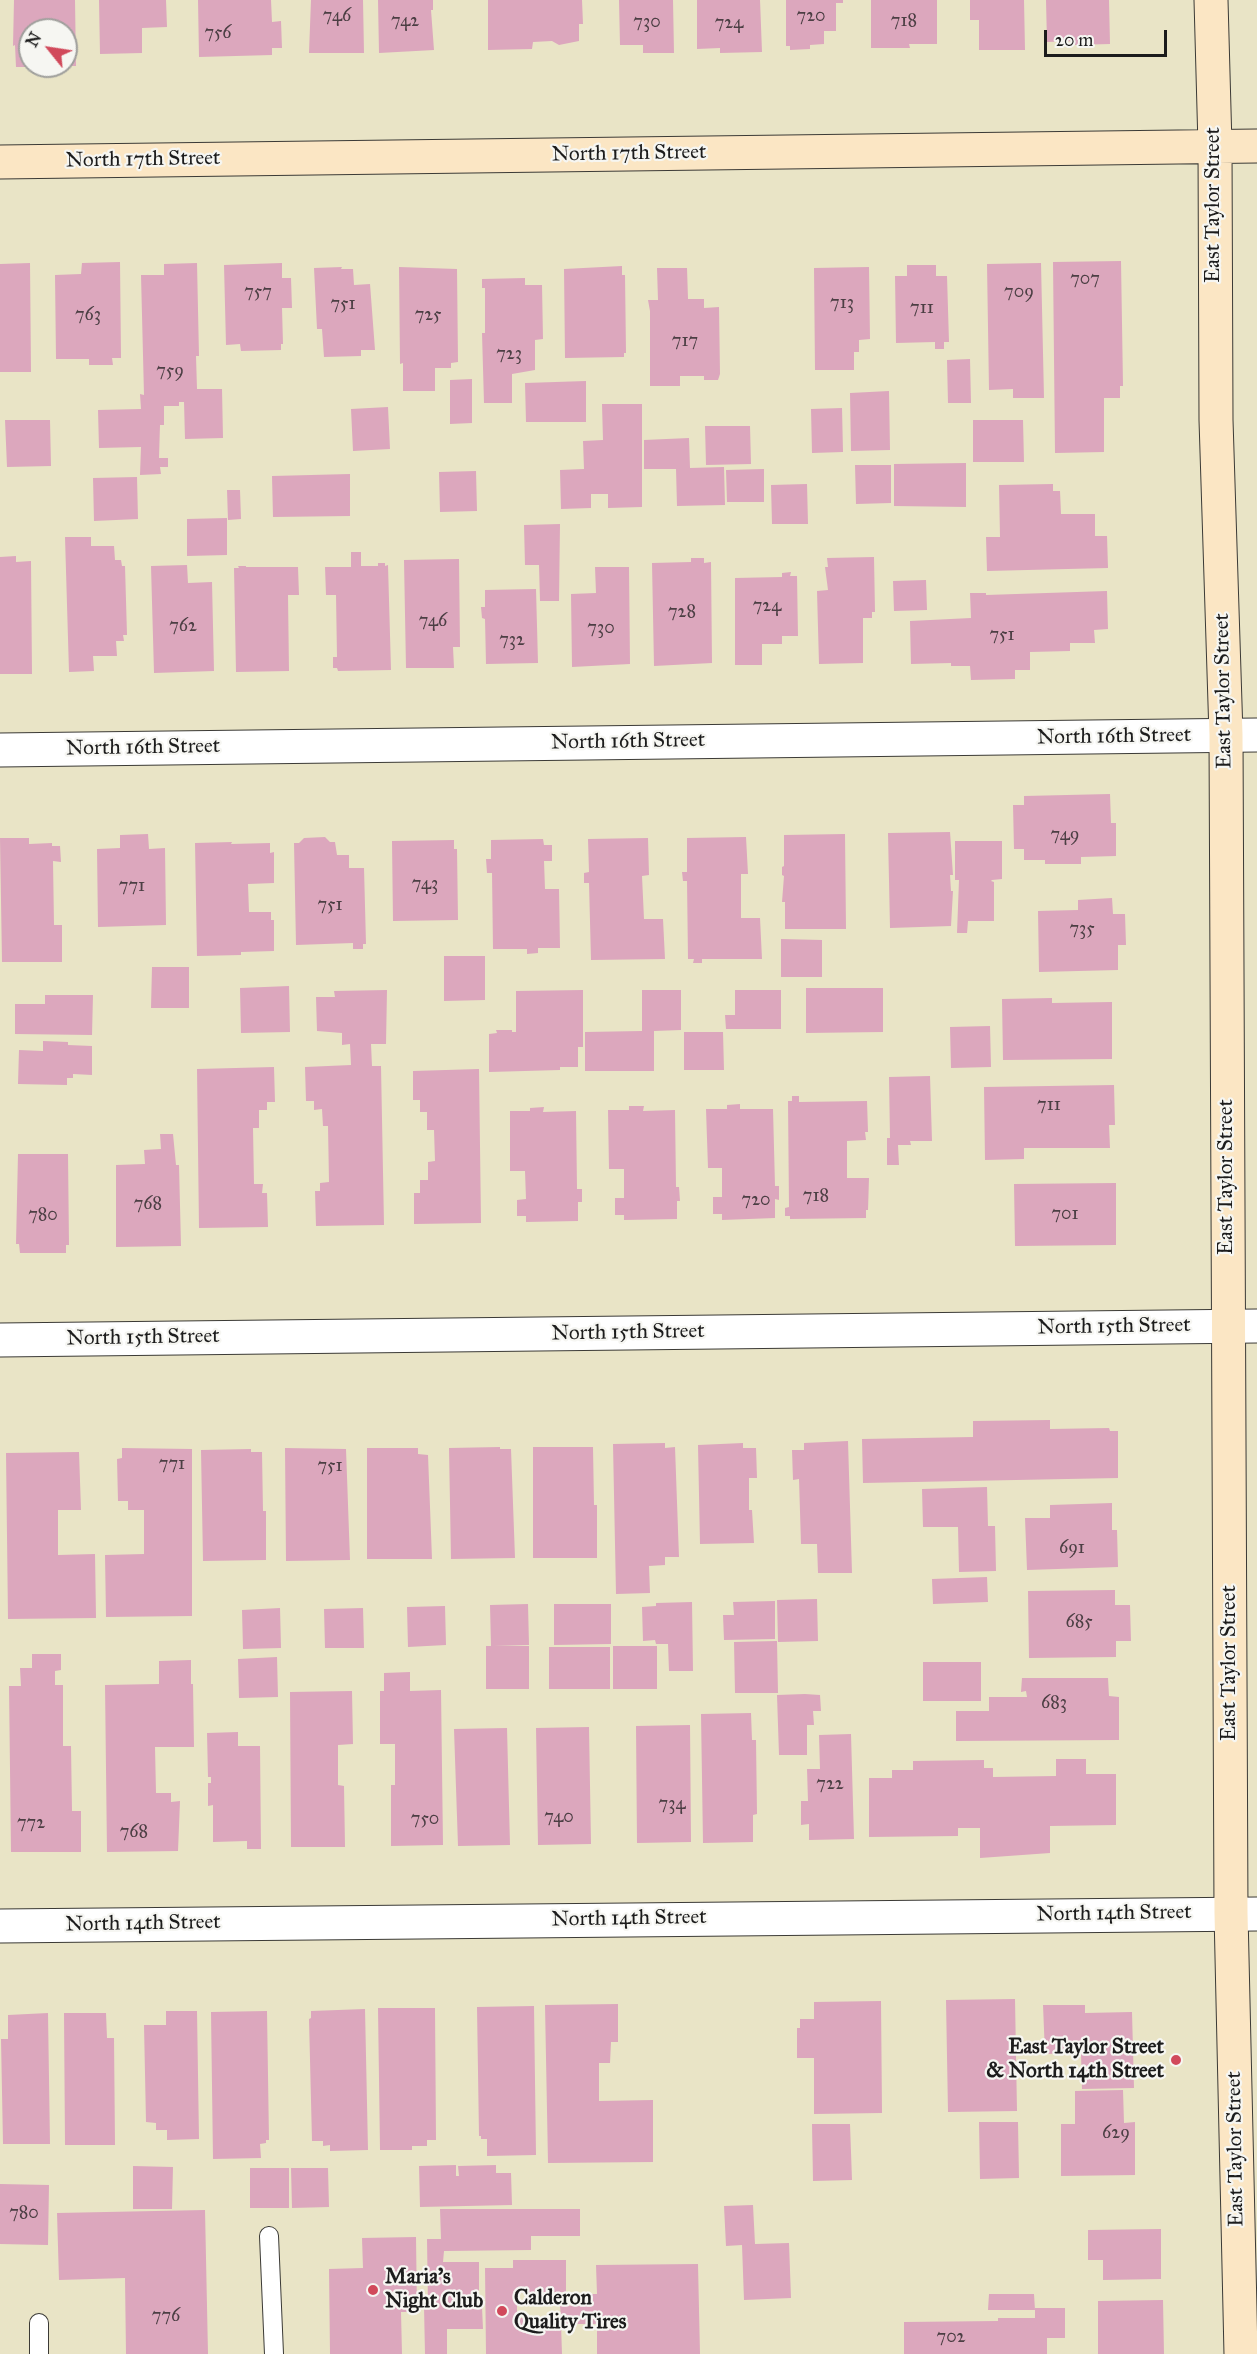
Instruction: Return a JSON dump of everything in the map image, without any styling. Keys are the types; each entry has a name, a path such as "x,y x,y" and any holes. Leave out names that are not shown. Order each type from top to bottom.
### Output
{"main road":[{"name":"East Taylor Street","path":"1211,0 1215,146 1216,420 1242,735 1244,1913 1241,2354"},
{"name":"North 17th Street","path":"0,162 1257,146"}],"street":[{"name":"North 16th Street","path":"0,750 1242,735"},
{"name":"North 15th Street","path":"0,1340 1242,1326"},
{"name":"North 14th Street","path":"0,1926 1244,1913"}],"lane":[{"path":"270,2236 274,2354"},
{"path":"39,2323 39,2354"}],"building":[{"path":"14,0 75,0 75,18 18,18 18,67 16,67 15,45 13,46"},
{"path":"99,0 166,0 167,27 142,28 142,53 100,54"},
{"path":"198,0 271,0 272,22 281,21 282,48 272,48 272,55 199,57"},
{"path":"311,0 363,0 364,53 309,53"},
{"path":"378,0 433,0 433,10 431,10 434,50 379,53"},
{"path":"488,0 582,0 583,24 579,24 579,41 559,45 552,41 533,42 532,49 488,50"},
{"path":"619,0 673,0 674,53 643,53 643,45 620,45"},
{"path":"697,0 760,0 762,52 720,53 720,48 697,49"},
{"path":"786,0 843,0 843,3 836,3 836,31 824,31 824,44 810,45 810,49 790,50 790,46 786,46"},
{"path":"871,0 937,0 937,44 909,44 910,48 871,48"},
{"path":"970,0 1024,0 1025,50 979,50 979,20 970,20"},
{"path":"1046,0 1109,0 1110,44 1075,45 1075,41 1047,42"},
{"path":"1121,261 1123,386 1120,386 1120,398 1104,398 1104,452 1055,453 1053,262"},
{"path":"120,262 121,358 112,358 113,365 89,365 89,359 56,359 55,275 81,274 82,263"},
{"path":"30,263 31,372 0,372 0,264"},
{"path":"197,263 199,356 196,356 197,389 222,389 223,438 185,439 184,402 179,402 179,406 164,406 164,425 160,425 159,458 168,458 168,467 160,467 161,474 140,475 141,447 99,448 98,410 141,409 140,394 144,395 141,275 164,275 164,264"},
{"path":"282,263 282,278 291,278 292,308 282,308 283,344 281,344 281,350 241,351 240,344 226,345 224,265"},
{"path":"1041,263 1044,398 1013,398 1013,389 989,390 987,264"},
{"path":"907,265 936,265 936,276 947,276 949,342 944,342 944,349 935,349 935,342 896,343 895,276 907,276"},
{"path":"622,266 622,275 625,275 626,353 624,357 565,358 564,269"},
{"path":"342,267 341,269 353,269 354,285 370,284 375,350 361,350 361,356 324,357 322,329 317,329 314,268"},
{"path":"399,267 457,269 458,362 451,363 451,368 435,368 435,391 403,391 403,363 400,364"},
{"path":"869,267 870,339 859,340 859,352 854,352 854,370 815,370 814,268"},
{"path":"657,268 687,268 688,299 704,299 704,308 719,307 720,374 718,380 704,380 704,376 680,376 680,386 650,386 648,300 658,300"},
{"path":"525,278 525,285 542,285 543,339 535,340 535,370 512,374 512,403 484,403 482,333 485,333 485,288 482,288 482,279"},
{"path":"970,359 971,403 948,403 947,360"},
{"path":"472,379 472,423 450,424 450,380"},
{"path":"586,381 586,422 526,422 525,383"},
{"path":"889,391 890,450 851,451 850,393"},
{"path":"602,404 642,404 642,507 608,508 608,494 591,494 591,508 561,509 560,470 584,469 583,441 603,440"},
{"path":"388,407 390,449 353,451 351,409"},
{"path":"842,408 843,452 812,453 811,409"},
{"path":"5,420 50,420 51,466 7,467"},
{"path":"973,420 1023,420 1024,462 973,462"},
{"path":"705,426 750,426 751,464 706,465"},
{"path":"689,438 690,468 724,467 725,505 677,506 676,469 644,469 644,440"},
{"path":"966,463 966,507 894,506 894,464"},
{"path":"855,465 891,465 891,503 856,504"},
{"path":"764,469 764,502 727,502 726,470"},
{"path":"476,471 477,511 440,512 439,472"},
{"path":"350,474 350,516 273,517 272,476"},
{"path":"137,477 138,519 94,521 93,478"},
{"path":"807,484 808,524 772,524 771,485"},
{"path":"1053,484 1053,491 1060,491 1061,514 1095,514 1095,536 1107,536 1108,568 987,571 986,537 1000,537 999,485"},
{"path":"227,490 240,490 241,519 228,520"},
{"path":"227,518 227,555 187,556 187,519"},
{"path":"560,524 559,601 540,601 539,565 525,565 524,525"},
{"path":"65,537 91,537 91,546 114,546 115,560 121,560 122,566 125,566 127,635 123,635 124,641 116,641 117,656 93,656 94,671 69,672"},
{"path":"351,552 361,552 361,566 378,566 378,563 388,565 391,670 338,671 337,668 333,668 333,657 337,657 336,595 326,595 325,567 351,567"},
{"path":"16,556 16,562 31,561 32,674 0,674 0,557"},
{"path":"874,557 875,612 872,612 872,618 863,618 863,663 819,664 817,591 828,590 825,567 828,567 827,558"},
{"path":"691,558 704,558 704,563 711,562 712,663 654,666 652,563 691,562"},
{"path":"459,559 460,647 453,647 454,668 406,668 404,560"},
{"path":"187,565 188,583 212,582 214,671 154,673 151,566"},
{"path":"238,566 298,567 299,595 288,595 289,671 236,672 234,568 239,568"},
{"path":"595,567 629,567 630,664 572,667 571,594 596,593"},
{"path":"791,572 790,576 797,576 798,636 782,636 782,644 762,644 762,665 735,665 735,578 782,577 782,573"},
{"path":"926,580 927,610 894,611 893,581"},
{"path":"536,589 538,663 486,664 485,619 482,618 481,607 485,607 485,590"},
{"path":"1107,591 1108,629 1094,630 1095,643 1070,643 1070,651 1030,652 1030,670 1015,670 1015,679 971,680 970,666 951,666 951,663 911,664 910,621 971,618 970,593 986,593 986,595"},
{"path":"1110,794 1111,823 1116,823 1116,856 1081,857 1081,864 1045,864 1045,860 1024,860 1024,849 1014,849 1013,805 1024,805 1024,796"},
{"path":"950,832 953,875 950,875 951,891 953,891 951,926 890,928 888,833"},
{"path":"148,834 149,849 165,848 166,925 98,927 97,849 120,848 120,835"},
{"path":"845,834 846,929 785,929 785,902 782,902 784,835"},
{"path":"325,837 330,842 335,842 337,855 349,855 349,868 364,868 366,944 363,944 363,949 353,949 353,943 296,945 294,843 299,843 304,838"},
{"path":"746,837 748,874 741,874 741,918 760,918 762,959 702,959 702,963 693,963 694,959 688,959 687,881 683,881 682,872 687,872 687,838"},
{"path":"0,838 29,838 29,844 52,843 52,846 60,846 61,862 53,861 54,925 62,925 62,962 2,962"},
{"path":"648,838 649,875 642,876 644,919 663,919 665,959 591,960 589,883 584,883 584,873 589,872 588,839"},
{"path":"543,839 544,845 552,845 552,861 544,861 545,889 559,889 560,948 538,948 538,953 527,954 527,949 493,949 492,873 487,873 486,859 491,859 491,840"},
{"path":"454,840 454,849 457,849 458,920 393,921 392,841"},
{"path":"955,841 1002,841 1002,879 991,881 994,882 994,921 968,921 967,933 957,933 959,880 955,880"},
{"path":"232,842 231,844 270,843 270,853 274,852 274,883 248,884 249,912 271,912 271,920 274,920 274,951 241,952 241,955 197,956 195,843"},
{"path":"1112,898 1113,914 1125,914 1126,945 1118,945 1118,970 1039,972 1038,911 1078,910 1078,900"},
{"path":"781,939 822,940 822,977 781,977"},
{"path":"444,956 485,956 485,1000 444,1001"},
{"path":"152,967 189,967 189,1008 151,1008"},
{"path":"289,986 290,1032 241,1033 240,988"},
{"path":"806,988 883,988 883,1032 806,1033"},
{"path":"387,990 386,1044 371,1044 372,1066 381,1066 384,1225 316,1226 315,1191 320,1191 320,1183 329,1182 328,1126 323,1126 322,1109 314,1110 314,1101 306,1101 305,1067 351,1065 350,1044 342,1045 342,1033 317,1031 316,997 335,997 334,991"},
{"path":"583,990 583,1047 578,1047 578,1067 560,1067 560,1070 489,1072 489,1034 497,1033 496,1030 516,1032 516,991"},
{"path":"642,990 681,990 681,1030 654,1031 654,1071 585,1071 585,1032 642,1031"},
{"path":"735,990 781,990 781,1029 726,1029 725,1015 735,1015"},
{"path":"45,995 93,995 92,1035 15,1034 15,1004 45,1004"},
{"path":"1052,998 1052,1003 1112,1002 1112,1059 1003,1060 1002,999"},
{"path":"990,1026 991,1067 951,1068 950,1027"},
{"path":"684,1032 723,1032 724,1070 684,1070"},
{"path":"43,1041 92,1046 92,1075 73,1074 73,1078 67,1078 67,1085 18,1084 19,1050 43,1051"},
{"path":"274,1067 275,1102 267,1102 267,1110 259,1110 259,1128 253,1128 254,1184 263,1184 262,1193 267,1193 268,1227 199,1228 197,1069"},
{"path":"479,1069 481,1223 414,1224 414,1193 420,1193 420,1180 428,1180 428,1162 435,1161 434,1130 427,1130 427,1112 420,1112 420,1100 413,1100 413,1071"},
{"path":"930,1076 932,1141 910,1141 911,1145 898,1145 899,1165 887,1165 887,1138 890,1138 889,1077"},
{"path":"1114,1085 1115,1125 1109,1125 1110,1148 1024,1148 1024,1159 985,1160 984,1087"},
{"path":"792,1096 799,1096 799,1102 867,1101 866,1140 847,1141 847,1178 869,1178 866,1218 790,1219 790,1216 785,1216 785,1208 789,1207 788,1101 792,1101"},
{"path":"740,1104 740,1109 773,1109 775,1186 779,1186 779,1200 775,1199 775,1218 722,1220 722,1214 713,1214 713,1197 722,1197 722,1168 708,1168 706,1109 727,1109 727,1105"},
{"path":"629,1106 644,1106 643,1111 675,1110 676,1187 679,1187 680,1201 677,1201 677,1219 624,1220 624,1215 615,1215 615,1198 624,1198 624,1169 609,1169 608,1110 629,1110"},
{"path":"544,1107 543,1112 576,1111 577,1189 582,1189 582,1202 578,1202 578,1221 526,1222 526,1216 517,1216 517,1200 526,1199 525,1171 510,1171 510,1111 530,1111 530,1108"},
{"path":"160,1134 173,1134 176,1165 179,1165 181,1246 116,1247 116,1165 145,1164 144,1150 161,1149"},
{"path":"18,1154 68,1154 69,1245 66,1245 66,1253 20,1253 19,1244 16,1244"},
{"path":"1116,1183 1116,1245 1015,1246 1014,1184"},
{"path":"1050,1420 1050,1429 1109,1428 1110,1431 1118,1431 1118,1478 863,1483 862,1439 973,1437 973,1421"},
{"path":"848,1441 852,1573 818,1573 817,1544 801,1544 799,1479 793,1480 792,1450 804,1450 804,1443"},
{"path":"665,1443 665,1448 675,1447 679,1557 665,1557 665,1565 649,1566 650,1593 616,1594 613,1444"},
{"path":"743,1443 743,1448 756,1448 757,1478 749,1478 749,1510 752,1510 754,1543 700,1544 698,1445"},
{"path":"500,1447 500,1449 511,1449 515,1558 451,1559 449,1448"},
{"path":"533,1447 593,1447 594,1505 597,1505 597,1558 533,1558"},
{"path":"122,1448 192,1449 192,1616 106,1617 105,1555 144,1554 144,1510 128,1510 128,1501 118,1501 117,1459 122,1458"},
{"path":"285,1448 346,1449 350,1560 286,1561"},
{"path":"367,1448 418,1448 418,1454 428,1455 432,1559 367,1559"},
{"path":"251,1449 251,1452 262,1452 263,1511 266,1511 266,1560 203,1561 201,1450"},
{"path":"79,1452 81,1510 58,1510 58,1555 95,1554 96,1618 8,1619 6,1453"},
{"path":"987,1487 988,1526 995,1526 996,1571 959,1572 958,1527 923,1527 922,1489"},
{"path":"1112,1503 1112,1530 1117,1530 1118,1567 1027,1570 1025,1518 1050,1518 1050,1505"},
{"path":"987,1577 988,1602 933,1604 932,1579"},
{"path":"1115,1590 1115,1605 1130,1605 1131,1641 1116,1641 1116,1657 1029,1658 1028,1591"},
{"path":"817,1599 818,1641 778,1642 777,1600"},
{"path":"775,1601 775,1639 724,1640 723,1615 734,1615 733,1602"},
{"path":"692,1602 693,1671 669,1671 668,1644 656,1644 655,1640 643,1641 642,1607 656,1606 656,1603"},
{"path":"528,1604 529,1645 494,1646 529,1646 529,1689 486,1689 486,1646 491,1646 490,1605"},
{"path":"554,1604 611,1604 611,1644 554,1645"},
{"path":"445,1606 446,1645 408,1647 407,1607"},
{"path":"280,1608 281,1648 243,1649 242,1610"},
{"path":"363,1608 364,1648 325,1648 324,1609"},
{"path":"777,1641 778,1693 735,1693 734,1642"},
{"path":"613,1646 657,1646 657,1689 613,1689"},
{"path":"549,1647 610,1647 610,1689 549,1689"},
{"path":"32,1654 61,1654 61,1670 55,1671 55,1685 63,1685 63,1746 71,1746 72,1811 81,1811 81,1852 11,1852 9,1686 21,1686 20,1668 32,1668"},
{"path":"277,1657 278,1697 239,1698 238,1659"},
{"path":"191,1660 194,1747 155,1747 156,1793 171,1793 171,1802 180,1801 178,1851 107,1852 105,1685 159,1684 159,1661"},
{"path":"923,1662 981,1662 981,1701 923,1701"},
{"path":"410,1672 410,1691 441,1690 443,1845 391,1846 391,1785 395,1785 395,1744 380,1744 380,1691 384,1691 384,1673"},
{"path":"1022,1678 1108,1678 1109,1696 1119,1697 1119,1740 956,1741 956,1711 989,1711 989,1697 1027,1697 1026,1691 1021,1692"},
{"path":"352,1691 353,1744 338,1745 338,1785 344,1786 345,1847 291,1847 290,1692"},
{"path":"777,1695 820,1695 821,1711 813,1711 814,1725 807,1725 807,1755 779,1755"},
{"path":"751,1713 752,1740 756,1740 757,1814 753,1815 753,1842 703,1843 701,1714"},
{"path":"690,1725 691,1842 637,1843 636,1726"},
{"path":"589,1727 591,1844 538,1845 536,1728"},
{"path":"507,1728 510,1845 458,1846 454,1729"},
{"path":"238,1732 238,1746 260,1746 261,1849 247,1849 247,1841 213,1842 213,1805 208,1806 208,1783 211,1783 211,1777 208,1777 207,1733"},
{"path":"851,1734 854,1839 809,1840 809,1824 801,1825 801,1801 808,1801 807,1769 820,1769 819,1735"},
{"path":"1056,1759 1086,1759 1086,1774 1116,1774 1116,1825 1050,1826 1050,1853 980,1858 980,1828 958,1828 958,1836 869,1837 869,1778 892,1778 892,1770 913,1770 913,1761 984,1760 984,1768 993,1768 993,1777 1056,1776"},
{"path":"1015,1999 1017,2111 948,2112 946,2000"},
{"path":"881,2001 882,2113 814,2114 814,2058 797,2058 797,2028 800,2028 800,2019 814,2019 814,2002"},
{"path":"618,2004 618,2042 611,2042 610,2063 599,2063 599,2101 653,2100 653,2162 548,2163 545,2005"},
{"path":"1043,2005 1085,2005 1085,2013 1132,2012 1134,2088 1082,2089 1081,2053 1045,2054"},
{"path":"534,2006 536,2155 487,2156 487,2139 481,2139 479,2136 477,2007"},
{"path":"378,2008 435,2008 436,2140 427,2140 427,2146 412,2146 412,2150 380,2150"},
{"path":"365,2009 368,2150 330,2151 330,2145 323,2146 323,2141 312,2141 309,2019 311,2011"},
{"path":"166,2011 197,2011 199,2139 167,2140 167,2130 156,2130 156,2123 146,2122 144,2025 166,2025"},
{"path":"267,2011 269,2140 260,2144 261,2158 213,2159 211,2012"},
{"path":"48,2013 50,2144 3,2144 1,2039 8,2039 8,2015"},
{"path":"64,2013 106,2013 107,2038 114,2038 115,2145 65,2145"},
{"path":"1123,2090 1124,2123 1135,2122 1135,2175 1061,2176 1061,2124 1075,2124 1075,2091"},
{"path":"979,2122 1018,2122 1019,2178 980,2179"},
{"path":"812,2124 850,2124 852,2180 813,2181"},
{"path":"456,2165 456,2176 459,2176 458,2166 496,2165 496,2173 511,2173 512,2205 420,2207 419,2166"},
{"path":"133,2166 173,2167 172,2209 133,2209"},
{"path":"250,2168 289,2168 289,2208 250,2208"},
{"path":"291,2168 328,2168 329,2207 292,2208"},
{"path":"0,2184 49,2185 48,2245 0,2244"},
{"path":"753,2205 755,2244 789,2243 791,2298 744,2300 742,2245 726,2246 724,2206"},
{"path":"440,2209 580,2209 580,2236 531,2236 531,2250 444,2251 443,2262 479,2262 479,2307 482,2307 483,2329 447,2329 447,2354 425,2354 424,2306 428,2307 427,2239 441,2239"},
{"path":"205,2210 208,2354 126,2354 125,2278 59,2280 57,2213"},
{"path":"1161,2229 1161,2279 1103,2280 1103,2260 1088,2260 1088,2230"},
{"name":"Maria’s Night Club","path":"416,2237 417,2312 401,2312 402,2354 330,2354 329,2269 363,2268 362,2238"},
{"path":"513,2260 566,2260 566,2292 517,2293 517,2318 561,2317 560,2306 583,2305 583,2294 597,2294 596,2265 698,2264 700,2354 597,2354 597,2324 561,2324 562,2354 486,2354 485,2268 513,2268"},
{"path":"989,2294 1034,2294 1035,2310 988,2310"},
{"path":"1163,2300 1164,2354 1098,2354 1098,2301"},
{"path":"1035,2308 1065,2308 1065,2338 1047,2338 1047,2354 904,2354 904,2322 998,2321 998,2318 1035,2318"}],"place":[{"name":"East Taylor Street & North 14th Street","path":"1176,2060"},
{"name":"Maria’s Night Club","path":"373,2290"},
{"name":"Calderon Quality Tires","path":"502,2311"}]}
